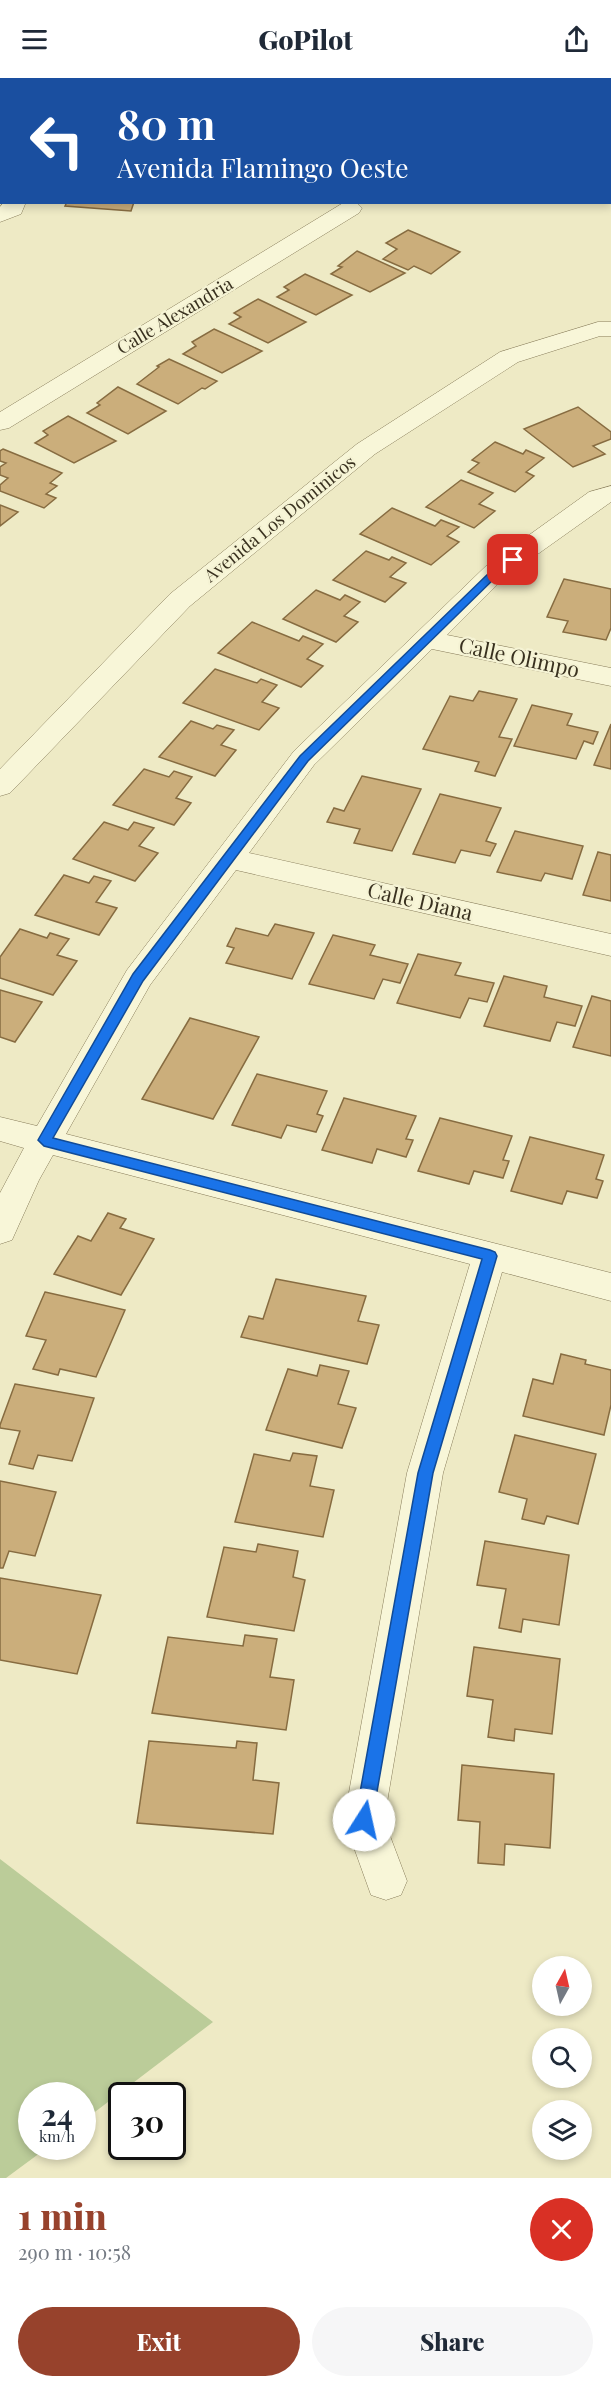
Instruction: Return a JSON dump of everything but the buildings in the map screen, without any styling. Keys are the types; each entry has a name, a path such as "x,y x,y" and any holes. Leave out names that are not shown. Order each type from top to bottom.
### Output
{"street":[{"path":"0,215 13,209 14,204"},
{"name":"Calle Alexandria","path":"0,423 351,208"},
{"name":"Avenida Los Dominicos","path":"0,786 180,600 366,449 509,357 598,329 611,329"},
{"path":"0,1231 23,1179 44,1140 138,978 304,758 495,572 598,497 611,494"},
{"name":"Calle Olimpo","path":"427,639 611,677"},
{"name":"Calle Diana","path":"228,858 611,945"},
{"path":"0,1129 611,1287"},
{"path":"386,1881 364,1820 425,1473 490,1256"}],"green space":[{"path":"0,1859 213,2022 134,2082 108,2082 108,2102 96,2111 96,2082 18,2082 18,2160 30,2160 6,2178 0,2178"}],"route":[{"path":"364,1820 425,1473 490,1256 44,1140 138,978 304,758 495,572 513,560"}]}
